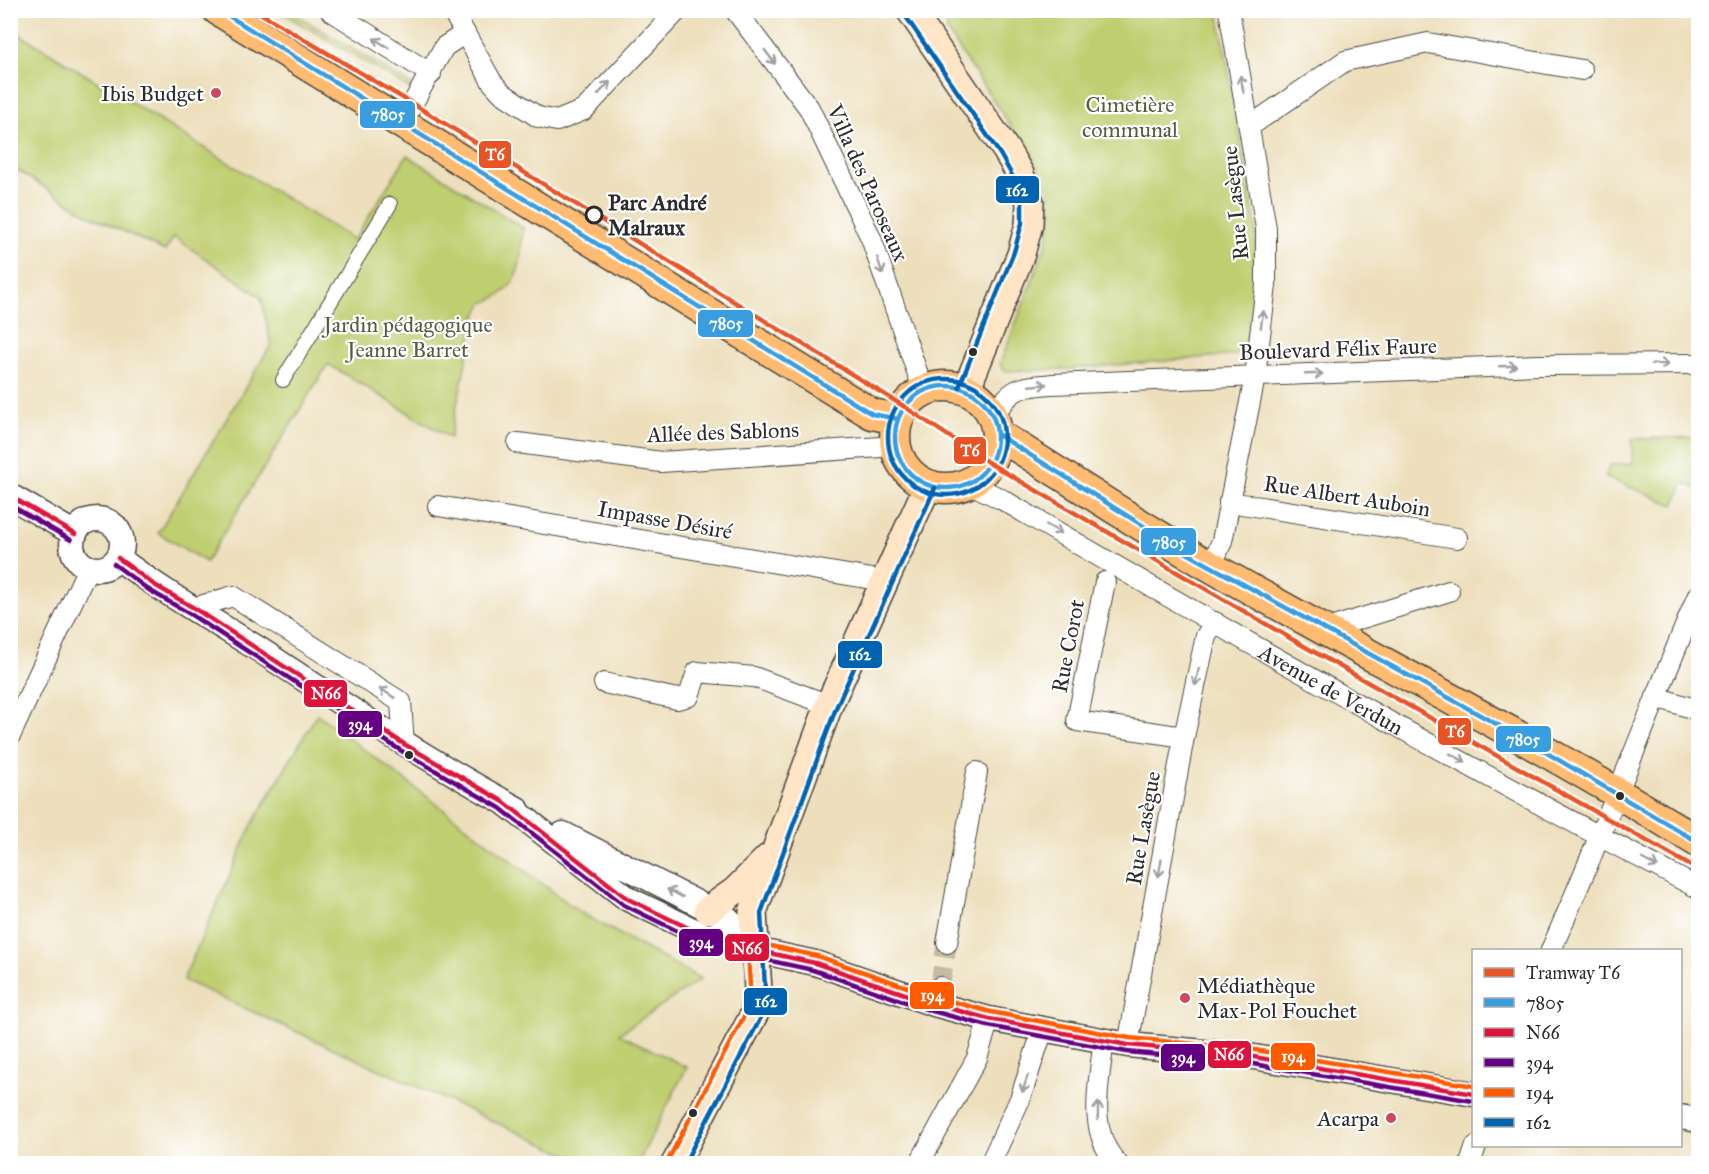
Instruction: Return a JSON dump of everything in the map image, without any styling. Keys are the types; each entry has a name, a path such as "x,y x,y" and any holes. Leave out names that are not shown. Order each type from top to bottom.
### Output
{"main road":[{"path":"218,10 863,408 897,432"},
{"path":"921,15 1020,174 1030,202 1029,224 1021,254 966,390"},
{"path":"951,386 966,390 986,405 995,425 994,455 983,473 969,483 956,488 928,485 913,476 902,463 897,432 910,400 936,387 951,386"},
{"name":"Avenue de Verdun","path":"995,425 1127,517 1211,567 1619,792 1698,842"},
{"path":"675,1164 759,1005 753,912 830,705 928,485"},
{"path":"708,910 735,891 776,851"}],"street":[{"path":"330,10 431,74"},
{"path":"452,10 492,82 502,93 538,117 557,121 584,110 678,10"},
{"name":"Villa des Paroseaux","path":"735,10 809,108 871,238 924,392"},
{"name":"Rue Lasègue","path":"1211,567 1222,540 1255,377 1266,285 1266,228 1229,10"},
{"path":"402,123 444,47 465,33"},
{"path":"1250,126 1345,62 1428,43 1582,70"},
{"path":"283,380 390,204"},
{"name":"Boulevard Félix Faure","path":"995,425 1008,395 1022,387 1539,365 1698,364"},
{"name":"Allée des Sablons","path":"518,443 661,462 897,432"},
{"name":"Avenue de Verdun","path":"969,483 1004,500 1215,622 1601,837 1698,888"},
{"path":"10,496 75,534"},
{"name":"Rue Albert Auboin","path":"1229,502 1457,538"},
{"name":"Impasse Désiré","path":"438,506 884,581"},
{"path":"99,519 109,521 117,528 122,546 118,558 109,566 98,569 88,568 79,560 74,552 73,541 81,525 90,520 99,519"},
{"path":"118,558 153,584 194,608 404,744 504,802 728,919 755,950"},
{"path":"10,736 88,568"},
{"name":"Rue Corot","path":"1106,582 1077,721 1184,737"},
{"path":"1324,630 1449,591"},
{"path":"1552,949 1601,837 1698,594"},
{"path":"194,608 233,596 400,702 404,744"},
{"name":"Rue Lasègue","path":"1128,1045 1184,737 1206,636 1215,622"},
{"path":"604,683 677,699 689,696 697,672 754,677 830,705"},
{"path":"1656,697 1698,710"},
{"path":"947,943 977,772"},
{"path":"504,802 628,899 703,935 937,995 989,1019 1128,1045 1248,1056 1472,1094"},
{"path":"919,1164 977,1058 989,1019"},
{"path":"990,1164 1020,1099 1043,1029"},
{"path":"1104,1039 1096,1117 1101,1138 1118,1164"},
{"path":"1682,1117 1698,1119"},
{"path":"1470,1164 1476,1147"}],"green space":[{"path":"279,11 290,11 412,85 410,89"},
{"name":"Cimetière communal","path":"952,11 1218,11 1256,226 1254,288 1245,349 1235,355 1069,369 1005,371 1000,364 1047,242 1052,216 1049,190 1036,164 947,31 947,16"},
{"name":"Jardin pédagogique Jeanne Barret","path":"11,29 354,240 407,155 523,228 519,264 512,283 496,298 483,303 475,319 450,438 328,364 206,562 158,533 271,345 261,297 174,237 165,251 85,213 11,166"},
{"path":"1698,437 1698,489 1684,483 1674,505 1605,477 1610,465 1632,464 1632,439"},
{"path":"317,714 581,913 701,979 619,1034 687,1067 638,1163 585,1163 183,980 253,823"}],"tunnel":[{"path":"940,987 947,943"}],"tram line":[{"name":"T6","path":"255,10 413,104 905,407 989,463 1295,641 1698,870"}],"transit line":[{"name":"7805","path":"219,10 872,414 898,419"},
{"name":"162","path":"904,14 1000,154 1013,177 1022,203 1022,223 1014,252 959,387"},
{"name":"162","path":"946,379 968,383 987,396 1000,415 1004,437 1000,459 987,478 968,491 946,495 924,491 905,478 892,459 888,437 892,415 905,396 924,383 946,379"},
{"name":"7805","path":"946,386 965,390 982,401 993,418 997,437 993,456 982,473 965,484 946,488 927,484 910,473 899,456 895,437 899,418 910,401 927,390 946,386"},
{"name":"7805","path":"997,434 1185,552 1518,736 1698,842"},
{"name":"162","path":"684,1164 766,1008 761,913 836,708 935,488"},
{"name":"N66","path":"10,496 75,534"},
{"name":"394","path":"10,505 71,540"},
{"name":"N66","path":"118,558 153,584 194,608 404,744 504,802 628,899 703,935 755,950 815,963 934,1004 989,1019 1128,1045 1248,1056 1472,1094"},
{"name":"394","path":"114,564 149,590 190,614 400,750 500,808 624,905 700,942 753,957 813,970 932,1011 988,1026 1127,1052 1247,1063 1472,1101"},
{"name":"194","path":"757,943 817,956 936,997 991,1012 1129,1038 1249,1049 1472,1086"},
{"name":"194","path":"668,1160 751,1003 748,951"}],"place":[{"name":"Ibis Budget","path":"216,93"},
{"name":"Parc André Malraux","path":"594,215"},
{"name":"Médiathèque Max-Pol Fouchet","path":"1185,998"},
{"name":"Acarpa","path":"1391,1118"}]}
